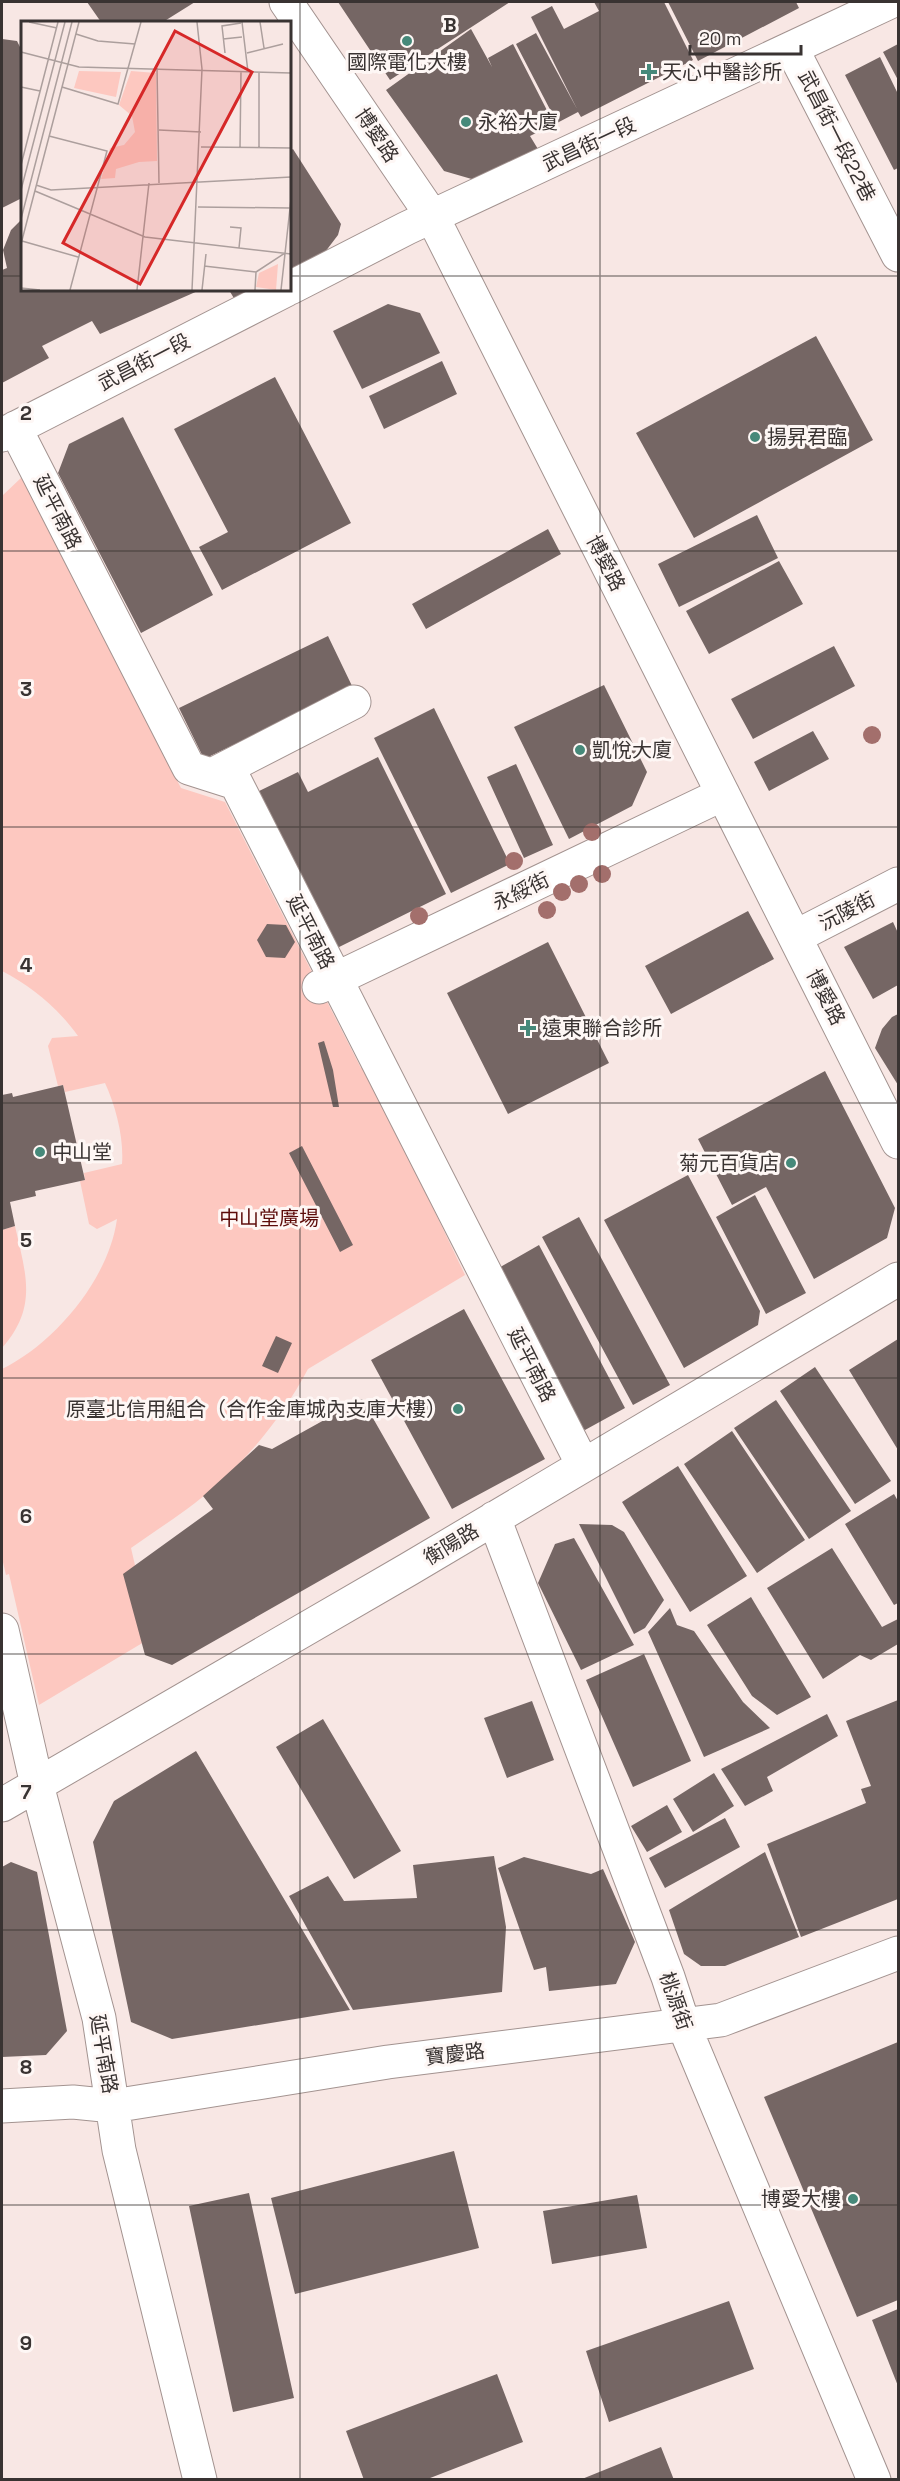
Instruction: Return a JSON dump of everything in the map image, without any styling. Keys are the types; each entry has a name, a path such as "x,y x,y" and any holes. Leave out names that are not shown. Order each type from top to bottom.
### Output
{"street":[{"name":"博愛路","path":"286,2 432,216 898,1142"},
{"name":"武昌街一段","path":"291,287 432,216 792,49 851,10 890,2"},
{"name":"武昌街一段22巷","path":"792,49 898,255"},
{"name":"武昌街一段","path":"8,431 284,291"},
{"name":"延平南路","path":"8,431 189,768 236,783 328,984 583,1465"},
{"path":"212,775 354,702"},
{"name":"永綏街","path":"328,984 723,794"},
{"name":"沅陵街","path":"795,937 898,884"},
{"name":"衡陽路","path":"2,1805 898,1279"},
{"name":"桃源街","path":"494,1518 668,1977 684,2026 874,2480"},
{"name":"延平南路","path":"2,1630 37,1785 99,2018 119,2150 200,2480"},
{"name":"寶慶路","path":"2,2106 73,2102 113,2106 388,2062 721,2020 898,1953"}],"green space":[{"name":"中山堂廣場","path":"22,477 181,788 225,802 361,1068 366,1067 465,1275 308,1369 273,1425 244,1459 195,1503 131,1548 150,1630 159,1633 39,1705 9,1574 6,1575 2,1558 2,1369 22,1358 59,1326 91,1286 103,1264 112,1242 117,1219 97,1229 89,1224 80,1181 85,1180 84,1173 122,1164 122,1144 113,1102 105,1083 65,1092 63,1085 58,1086 48,1046 52,1038 78,1036 62,1016 43,999 2,971 2,496"},
{"path":"15,1226 25,1275 25,1304 21,1319 2,1348 2,1230"}],"building":[{"path":"87,2 195,2 165,21 100,21"},
{"name":"國際電化大樓","path":"338,2 510,2 390,80"},
{"path":"594,2 664,2 693,60 581,117 578,112 557,123 516,44 536,33 577,109 531,17 552,6 564,29 599,11"},
{"path":"668,2 796,2 799,8 698,61"},
{"name":"永裕大廈","path":"471,29 492,67 488,58 513,44 554,124 530,136 541,154 482,182 444,171 386,90"},
{"path":"2,39 17,41 21,49 21,198 2,208"},
{"path":"898,44 898,80 883,52"},
{"path":"880,57 898,94 898,168 894,170 845,75"},
{"path":"293,149 341,224 338,235 322,256 291,272 291,150"},
{"path":"21,220 21,291 198,291 100,334 92,321 42,346 49,358 2,383 2,270 7,268 3,250 11,230"},
{"path":"230,291 254,291 235,300"},
{"path":"388,304 420,313 440,353 362,389 333,331"},
{"name":"揚昇君臨","path":"816,336 873,440 694,538 636,433"},
{"path":"442,361 457,394 384,429 369,396"},
{"path":"275,377 351,523 222,590 199,547 228,532 174,429"},
{"path":"123,417 213,595 141,633 58,473 69,444"},
{"path":"757,515 778,558 679,607 658,564"},
{"path":"548,529 561,554 426,629 412,604"},
{"path":"779,561 803,604 709,654 686,611"},
{"path":"328,636 353,688 204,759 179,708"},
{"path":"834,646 855,686 753,739 731,699"},
{"name":"凱悅大廈","path":"604,685 647,772 632,806 569,839 514,727"},
{"path":"434,708 510,864 451,893 374,738"},
{"path":"813,731 829,759 769,791 754,762"},
{"path":"378,757 446,894 325,954 247,797 298,772 308,792"},
{"path":"516,764 553,845 524,858 487,777"},
{"path":"748,911 774,959 671,1014 645,966"},
{"path":"893,922 898,933 898,985 873,999 844,947"},
{"path":"267,924 286,925 295,942 285,958 266,957 257,940"},
{"name":"遠東聯合診所","path":"548,942 609,1063 508,1114 447,993"},
{"path":"898,1014 898,1085 875,1048 882,1029 892,1017"},
{"path":"324,1041 333,1070 339,1107 333,1107 318,1043"},
{"name":"菊元百貨店","path":"825,1071 895,1208 887,1238 814,1279 766,1187 732,1205 698,1139"},
{"name":"中山堂","path":"63,1085 85,1180 35,1191 36,1196 10,1202 15,1226 2,1230 2,1095 12,1093 13,1097"},
{"path":"302,1146 353,1245 340,1252 289,1153"},
{"path":"688,1175 760,1311 758,1325 684,1368 604,1220"},
{"path":"755,1195 806,1293 766,1314 716,1217"},
{"path":"579,1217 670,1385 633,1405 542,1237"},
{"path":"539,1245 625,1408 585,1430 559,1414 488,1274"},
{"name":"原臺北信用組合（合作金庫城內支庫大樓）","path":"464,1309 545,1459 452,1509 371,1360"},
{"path":"276,1336 292,1343 278,1373 262,1366"},
{"path":"898,1339 898,1450 849,1370"},
{"path":"815,1367 891,1481 855,1504 780,1391"},
{"path":"362,1399 430,1518 172,1665 145,1655 123,1574 213,1509 203,1496 259,1445 272,1449"},
{"path":"776,1400 851,1511 809,1539 734,1428"},
{"path":"732,1431 805,1540 757,1573 684,1464"},
{"path":"678,1466 747,1576 690,1612 622,1502"},
{"path":"894,1494 898,1501 898,1603 894,1605 845,1524"},
{"path":"579,1524 612,1525 624,1532 664,1600 645,1628 634,1634"},
{"path":"574,1538 634,1645 581,1670 538,1583 555,1544"},
{"path":"832,1548 882,1627 898,1619 898,1644 871,1660 860,1655 823,1679 767,1588"},
{"path":"751,1597 811,1697 777,1715 752,1696 707,1625"},
{"path":"670,1608 677,1625 694,1631 743,1702 770,1728 704,1757 648,1632"},
{"path":"644,1654 691,1761 633,1787 586,1680"},
{"path":"898,1700 898,1899 801,1937 767,1844 866,1803 861,1789 871,1786 846,1721"},
{"path":"532,1701 554,1760 507,1778 484,1718"},
{"path":"827,1714 838,1736 767,1777 773,1791 745,1806 721,1769"},
{"path":"323,1719 401,1851 354,1879 276,1747"},
{"path":"196,1751 350,2010 172,2039 131,2022 93,1842 114,1801"},
{"path":"714,1773 734,1806 693,1832 673,1799"},
{"path":"667,1805 682,1832 647,1852 631,1826"},
{"path":"725,1818 740,1847 665,1888 649,1858"},
{"path":"765,1852 799,1937 725,1966 701,1966 684,1954 669,1910"},
{"path":"494,1856 506,1927 502,1992 353,2010 289,1896 328,1876 344,1901 417,1898 413,1865"},
{"path":"524,1857 591,1874 603,1869 635,1942 616,1984 549,1991 546,1967 534,1970 498,1868"},
{"path":"11,1862 37,1872 67,2031 46,2055 2,2057 2,1867"},
{"name":"博愛大樓","path":"898,2042 898,2300 857,2317 764,2097"},
{"path":"454,2151 479,2248 295,2294 271,2198"},
{"path":"249,2193 294,2398 233,2412 189,2206"},
{"path":"637,2195 647,2248 552,2264 543,2211"},
{"path":"729,2301 754,2369 609,2422 586,2351"},
{"path":"898,2309 898,2386 872,2320"},
{"path":"497,2374 523,2442 425,2480 364,2480 346,2431"},
{"path":"661,2447 674,2480 582,2480 582,2479"}],"place":[{"name":"國際電化大樓","path":"407,41"},
{"name":"天心中醫診所","path":"649,72"},
{"name":"永裕大廈","path":"466,122"},
{"name":"揚昇君臨","path":"755,437"},
{"name":"凱悅大廈","path":"580,750"},
{"name":"遠東聯合診所","path":"528,1028"},
{"name":"中山堂","path":"40,1152"},
{"name":"菊元百貨店","path":"791,1163"},
{"name":"原臺北信用組合（合作金庫城內支庫大樓）","path":"458,1409"},
{"name":"博愛大樓","path":"853,2199"}]}
